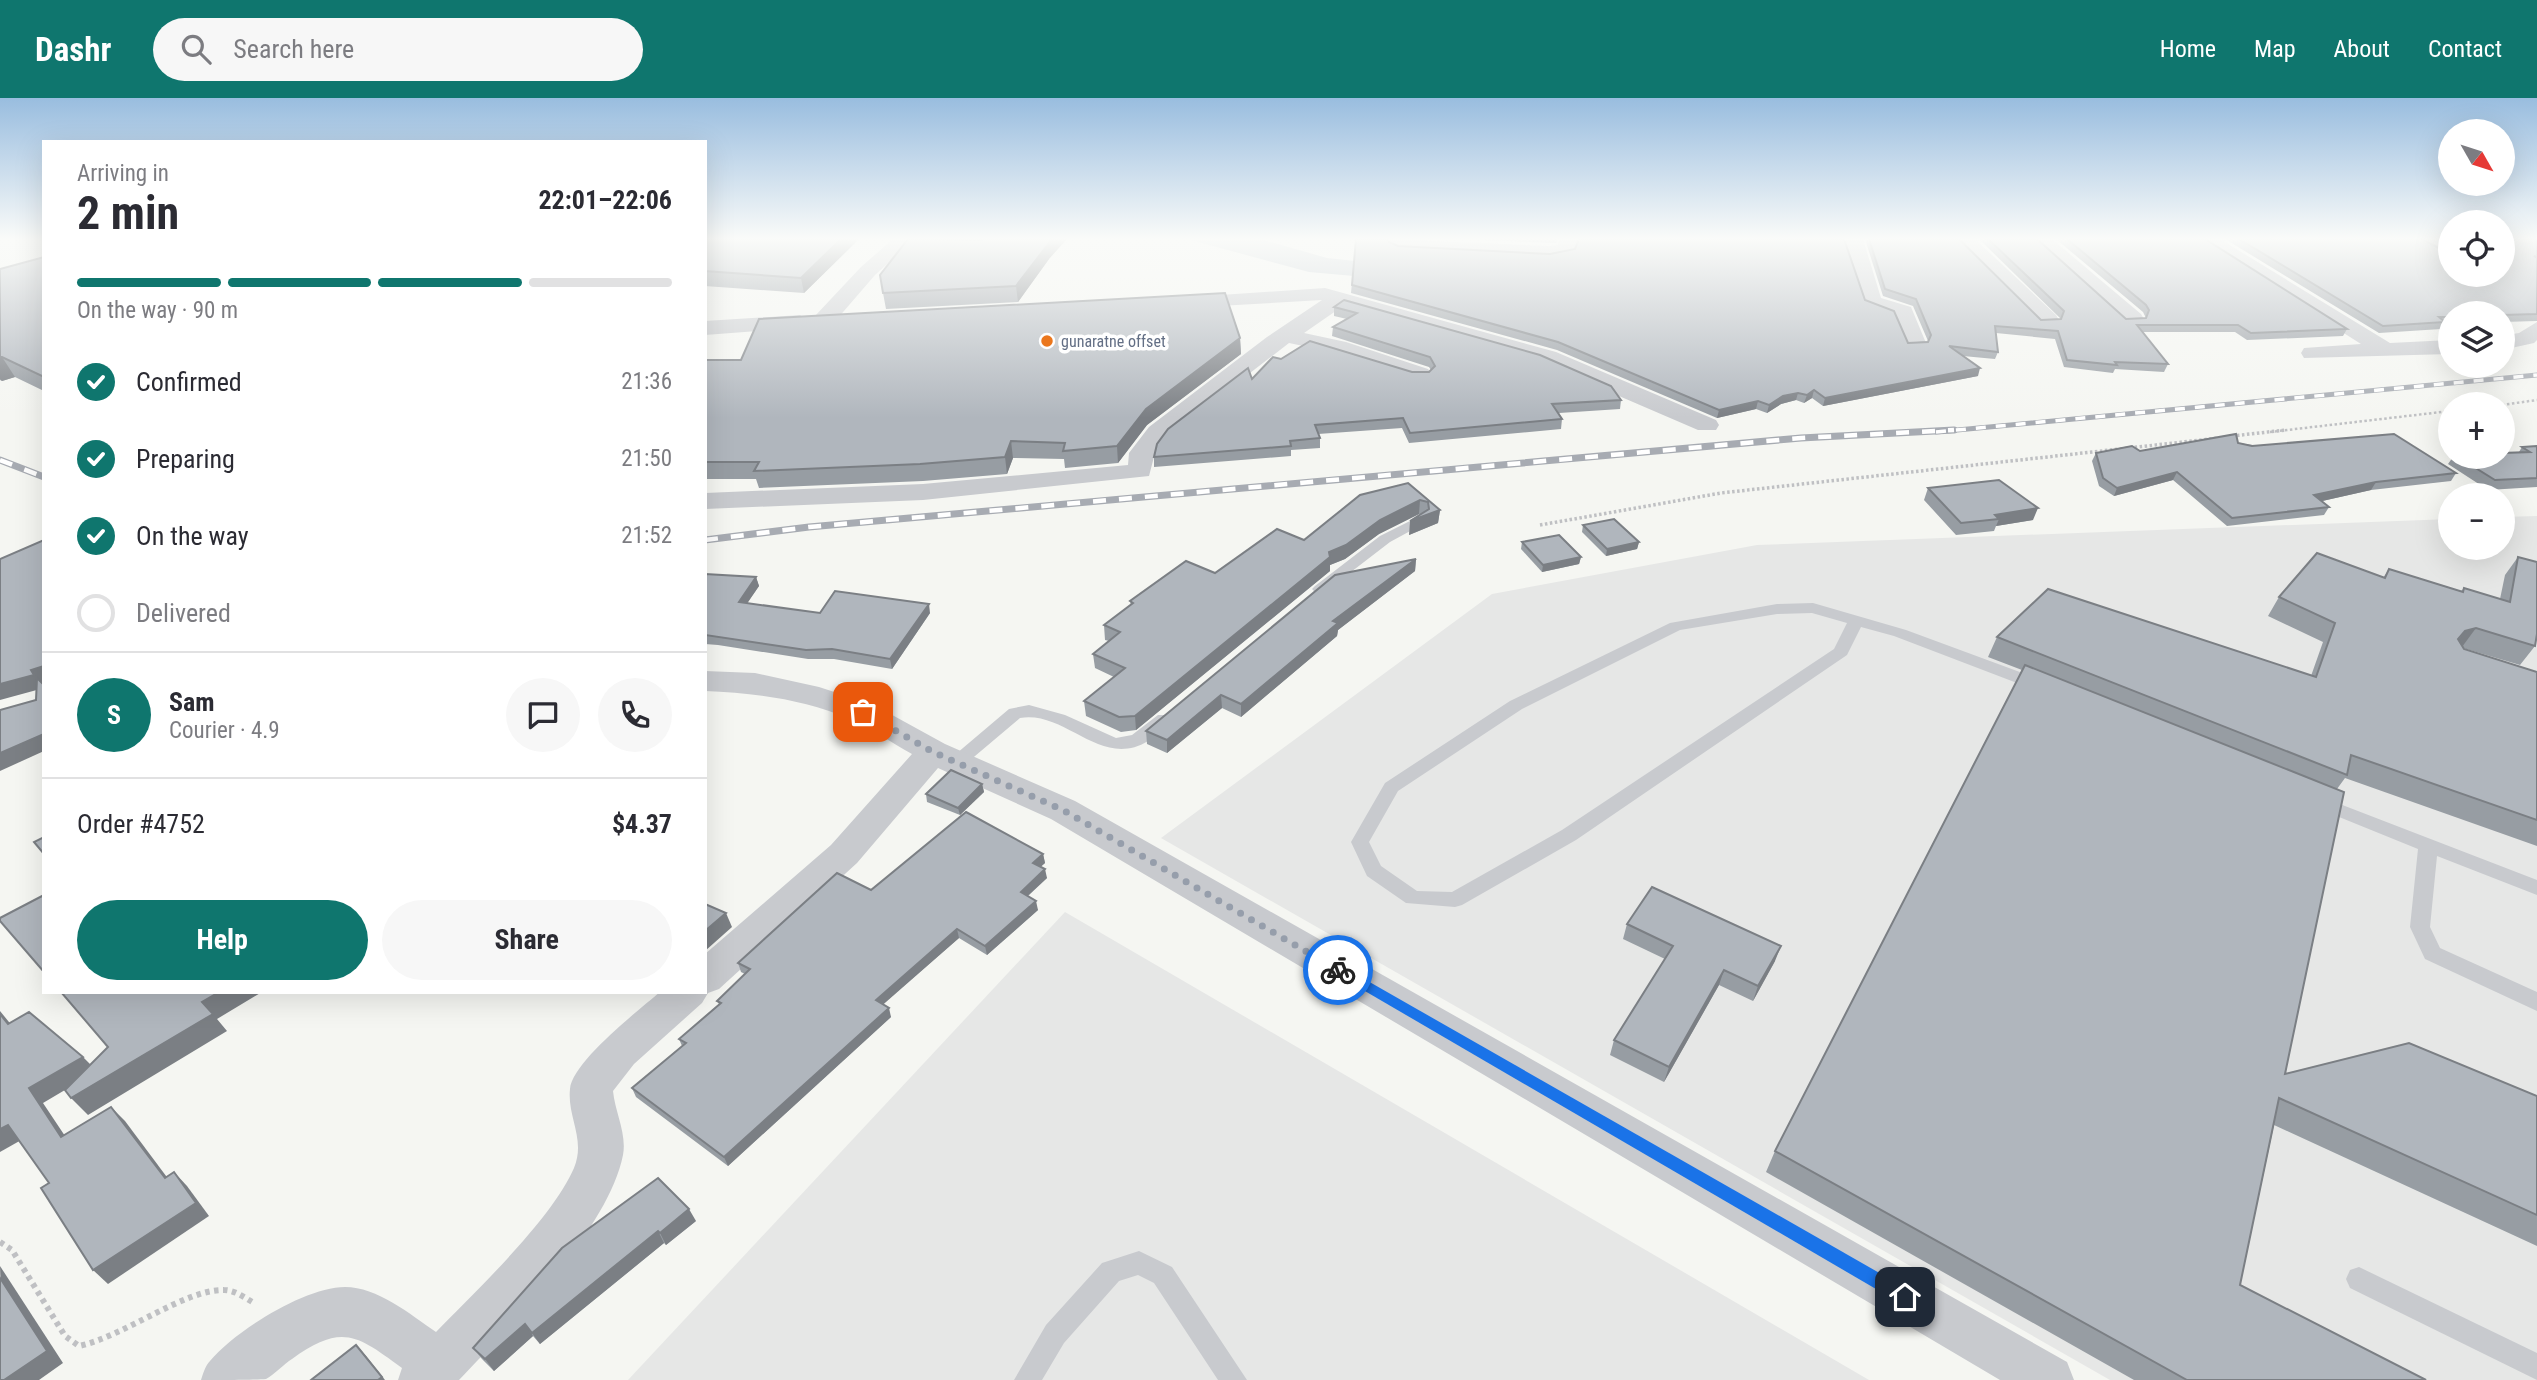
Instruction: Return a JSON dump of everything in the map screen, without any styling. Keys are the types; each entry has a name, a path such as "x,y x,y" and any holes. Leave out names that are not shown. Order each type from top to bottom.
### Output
{"street":[{"path":"823,321 843,299"},
{"path":"1158,303 1235,299"},
{"path":"707,501 876,494 1057,481 1140,471 1142,453 1158,432 1338,299"},
{"path":"1342,299 1548,358 1707,425"},
{"path":"1871,299 1872,302 1903,312 1915,343"},
{"path":"2026,299 2048,320"},
{"path":"2110,299 2133,319"},
{"path":"2303,299 2384,349"},
{"path":"707,328 851,320"},
{"path":"2515,340 2526,338 2537,329"},
{"path":"1286,335 1338,347 1420,374"},
{"path":"2312,353 2438,347"},
{"path":"707,681 755,683 808,694 863,712 945,757 1063,810 2049,1380"},
{"path":"707,976 844,854 945,757"},
{"path":"226,1380 299,1324 325,1314 360,1313 431,1372 529,1265 586,1192 601,1157 602,1135 591,1109 591,1087 619,1052 686,994"}],"lane":[{"path":"1302,604 1385,539 1420,520"},
{"path":"1856,621 1841,652 1569,835 1455,900 1413,898 1374,871 1360,842 1391,787 1516,705 1676,626 1777,608 1813,608 1900,633 2061,695"},
{"path":"945,757 1015,713 1026,709 1039,711 1109,741 1124,744 1143,737 1174,710"},
{"path":"2302,794 2428,847 2537,888"},
{"path":"2428,847 2420,927 2432,953 2537,1002"},
{"path":"1027,1380 1055,1334 1111,1271 1139,1264 1163,1275 1234,1380"},
{"path":"2359,1279 2537,1367"}],"path":[{"path":"2515,403 2537,400"},
{"path":"1540,525 1721,493 2438,412"},
{"path":"0,1242 12,1250 65,1336 79,1346 102,1343 198,1296 226,1290 299,1324"}],"shaded area":[{"path":"2537,516 2537,1380 2110,1380 1161,838 1492,594 1757,545 2438,519 2438,560 2515,560 2515,517"},
{"path":"1065,912 1869,1380 628,1380"}],"building":[{"path":"0,299 42,299 42,376 0,357"},
{"path":"1121,299 1227,299 1240,338 1146,409 1117,446 1063,451 1065,443 1011,441 1005,457 920,464 754,471 759,462 707,462 707,360 741,360 759,319"},
{"path":"1402,299 1865,299 1894,311 1908,343 1928,342 1931,335 1915,299 2020,299 2041,320 2061,319 2064,311 2051,299 2104,299 2126,319 2146,318 2149,310 2139,299 2299,299 2347,329 2251,333 2238,325 2137,325 2168,364 2115,362 2117,365 2067,360 2058,331 1995,326 1998,352 1949,346 1980,368 1825,398 1814,390 1807,395 1798,393 1783,396 1769,405 1758,401 1719,410 1558,342"},
{"path":"2338,299 2537,299 2537,314 2515,315 2515,301 2438,301 2438,322 2383,326"},
{"path":"1344,300 1540,355 1611,386 1621,400 1552,404 1562,419 1410,433 1403,418 1315,425 1320,438 1290,441 1291,446 1154,457 1157,444 1168,429 1248,368 1252,379 1273,357 1281,359 1310,341 1412,372 1429,372 1435,366 1430,357 1333,327 1357,313 1334,307"},
{"path":"2236,434 2238,443 2252,446 2394,434 2438,462 2438,469 2450,469 2456,473 2376,482 2314,495 2329,507 2232,518 2177,472 2117,488 2103,478 2096,453 2132,446 2140,451"},
{"path":"2537,446 2537,478 2495,480 2477,469 2515,469 2515,453 2530,452 2522,447"},
{"path":"1999,480 2038,508 1995,515 1999,519 1961,523 1928,488"},
{"path":"1408,483 1440,510 1410,521 1429,509 1428,502 1420,500 1380,520 1346,545 1329,552 1330,557 1135,716 1119,717 1084,701 1125,668 1093,654 1120,632 1104,625 1133,603 1130,601 1186,561 1215,573 1277,529 1304,540 1360,495"},
{"path":"1614,519 1639,542 1607,549 1583,525"},
{"path":"1559,535 1581,557 1543,565 1522,542"},
{"path":"42,541 42,667 31,670 34,675 0,684 0,559"},
{"path":"2317,553 2385,578 2389,569 2463,592 2464,588 2510,602 2518,557 2537,562 2535,646 2476,628 2465,631 2458,639 2464,649 2537,672 2537,820 2351,755 2347,775 1997,637 2048,589 2316,677 2335,623 2279,597"},
{"path":"1416,559 1333,621 1338,623 1241,704 1221,695 1167,740 1146,731 1335,575"},
{"path":"707,574 756,577 739,602 820,613 835,591 929,604 890,659 832,649 806,650 707,635"},
{"path":"2025,665 2344,792 2285,1074 2409,1043 2537,1096 2537,1215 2279,1098 2240,1285 2426,1380 2187,1380 1775,1151"},
{"path":"37,678 42,683 42,735 0,753 0,710 36,700"},
{"path":"951,770 982,784 958,808 926,794"},
{"path":"966,812 1043,854 1033,863 1045,869 1021,892 1036,901 985,946 957,929 876,1000 889,1008 724,1157 632,1088 686,1043 679,1039 721,1003 717,1001 750,969 738,963 837,873 871,890"},
{"path":"42,838 42,852 34,842"},
{"path":"1652,887 1781,946 1758,986 1724,970 1669,1067 1614,1040 1673,946 1627,924"},
{"path":"42,896 42,970 0,921 0,918"},
{"path":"707,905 726,913 707,929"},
{"path":"63,994 216,994 202,1002 213,1014 71,1098 65,1090 108,1047"},
{"path":"29,1012 83,1057 29,1088 61,1137 111,1107 165,1178 174,1172 196,1203 93,1270 41,1188 49,1183 8,1125 0,1129 0,1014 8,1024"},
{"path":"658,1178 689,1209 532,1333 525,1324 485,1359 473,1348 562,1248"},
{"path":"0,1278 47,1351 4,1380 0,1380"},
{"path":"356,1345 382,1377 378,1380 311,1380"}],"railway":[{"path":"1936,432 2537,375"},
{"path":"707,540 809,527 1801,438 1954,430"},
{"path":"0,460 42,476"}],"way so far":[{"path":"863,712 933,752 1063,810 1338,970"}],"place":[{"name":"gunaratne offset","path":"1047,341"}],"route":[{"path":"1338,970 1905,1297"}]}
